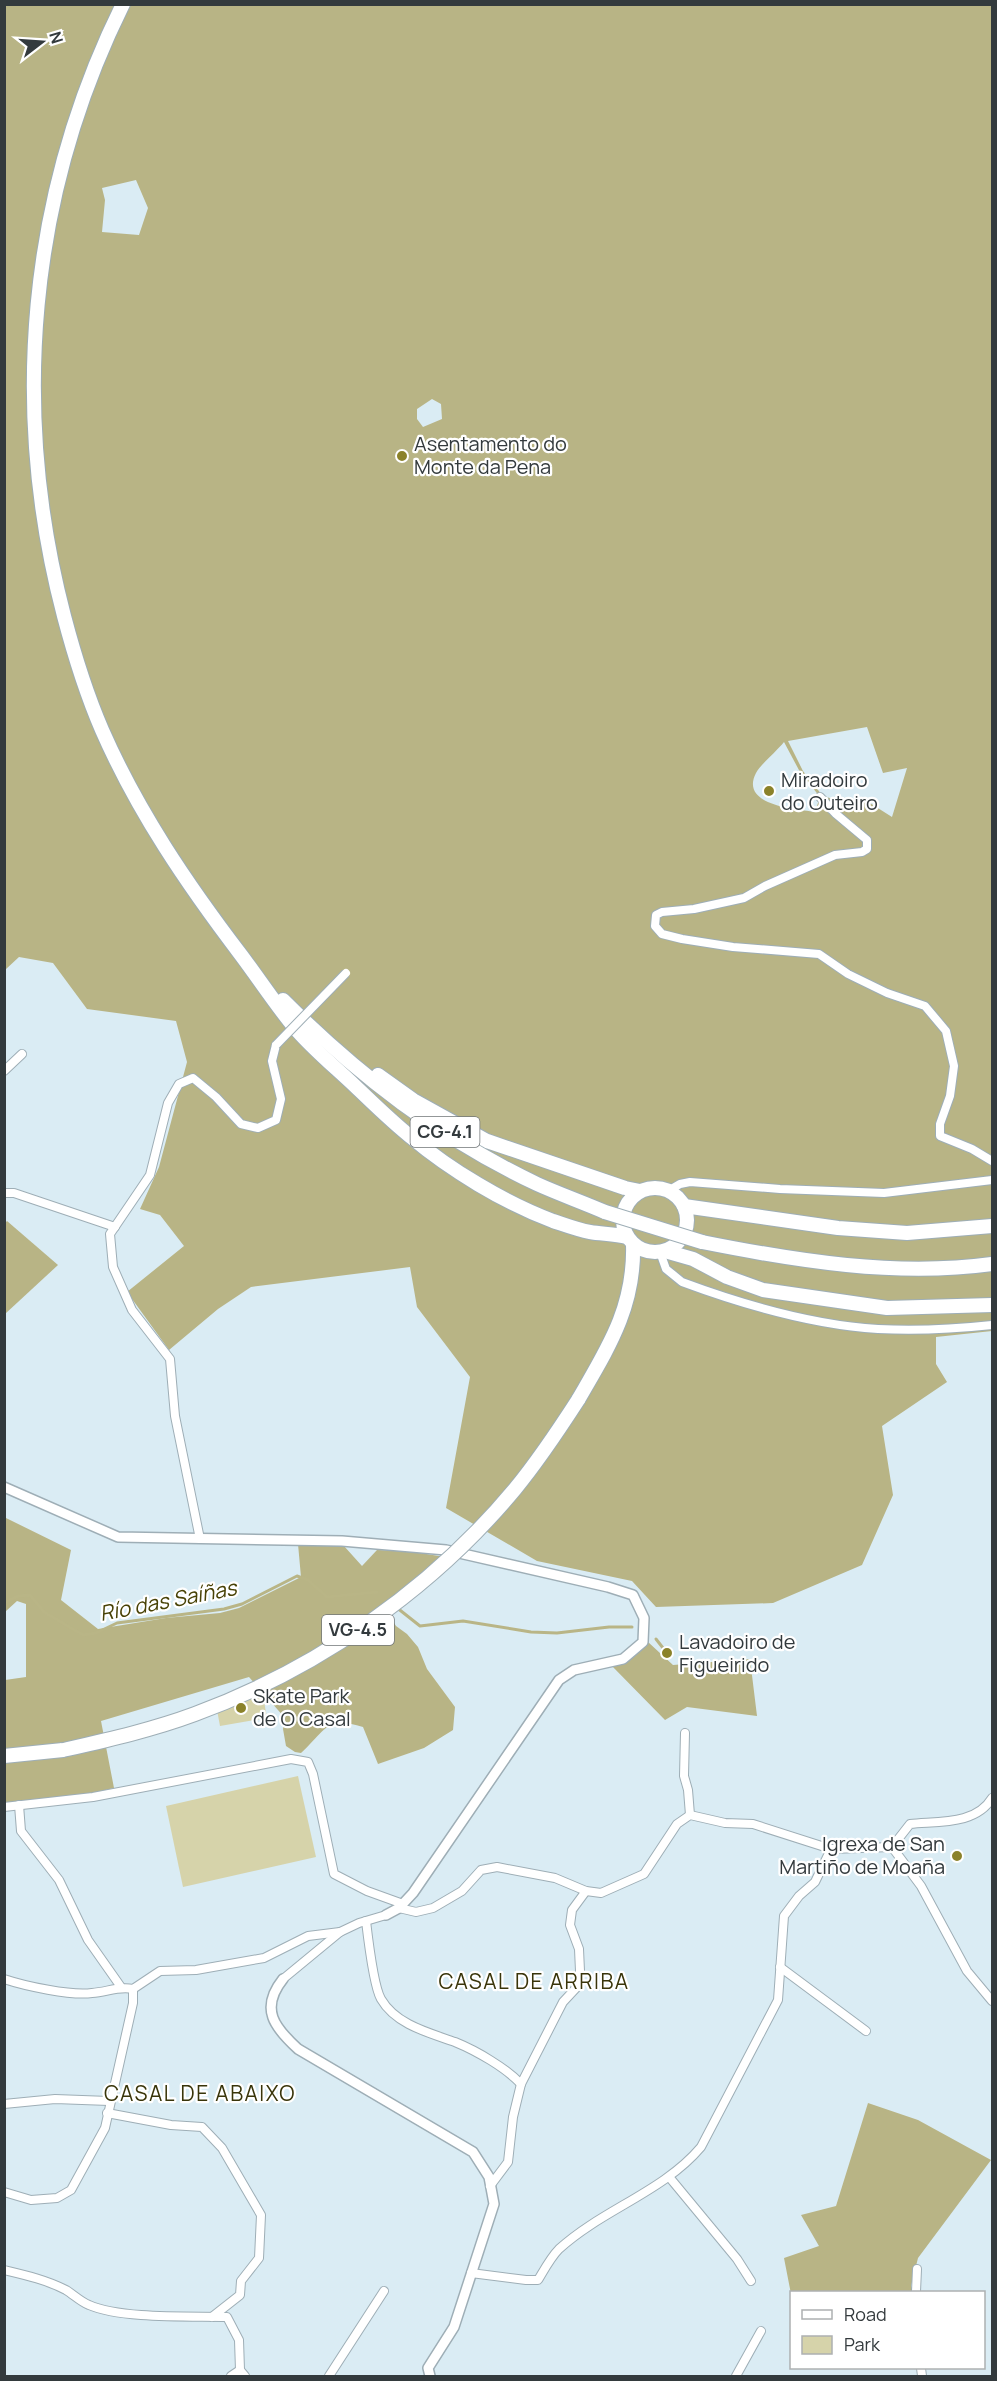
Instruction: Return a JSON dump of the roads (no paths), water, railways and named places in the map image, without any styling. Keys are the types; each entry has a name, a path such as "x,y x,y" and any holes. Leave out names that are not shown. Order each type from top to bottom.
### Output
{"highway":[{"name":"CG-4.1","path":"123,4 104,44 80,108 53,197 39,281 32,373 38,474 52,568 76,662 102,729 141,809 180,873 248,964 349,1063 385,1091 466,1146 538,1184 605,1212 702,1242 784,1258 857,1266 925,1268 993,1264"},
{"path":"248,964 295,1027 412,1138 479,1185 551,1220 586,1232 630,1241 659,1252 693,1259 727,1277 764,1290 887,1308 993,1305"},
{"path":"304,1021 414,1100 487,1141 625,1188 640,1191"},
{"path":"650,1188 668,1191 684,1206 687,1217 686,1228 682,1238 675,1246 659,1252 640,1266 632,1284 630,1241 623,1229 624,1211 633,1196 640,1191 650,1188"},
{"path":"684,1206 838,1228 907,1233 993,1226"},
{"name":"VG-4.5","path":"4,1756 63,1750 153,1728 195,1714 285,1674 368,1623 424,1579 483,1524 514,1490 547,1447 578,1400 618,1329 632,1284"}],"street":[{"path":"820,797 867,840 867,849 862,852 835,855 765,886 744,898 694,909 662,912 656,915 655,926 662,933 682,939 819,954 848,974 925,1006 946,1031 954,1066 950,1096 940,1124 940,1136 972,1149 993,1161"},
{"path":"200,1539 175,1416 170,1359 132,1310 112,1267 110,1234 150,1175 168,1103 178,1084 193,1078 216,1097 242,1124 258,1128 276,1120 281,1099 272,1061 276,1045 345,973"},
{"path":"4,1071 22,1054"},
{"path":"668,1191 680,1184 690,1182 780,1189 884,1193 993,1180"},
{"path":"4,1193 14,1193 115,1227"},
{"path":"659,1252 666,1269 682,1282 804,1319 877,1329 956,1329 993,1325"},
{"path":"4,1487 118,1537 342,1541 446,1550 608,1587 633,1595 644,1618 643,1642 623,1659 574,1670 559,1680 413,1893 401,1906 386,1915 340,1932 308,1936 264,1958 196,1970 160,1971 134,1989 121,1987 90,1994 26,1986 4,1979"},
{"path":"685,1732 684,1776 688,1790 690,1815"},
{"path":"4,1807 93,1797 291,1759 308,1762 313,1774 334,1874 416,1912 433,1908 462,1891 481,1870 497,1866 555,1878 586,1891 601,1893 644,1874 677,1824 690,1815 725,1823 753,1824 831,1849 892,1847"},
{"path":"892,1847 910,1824 964,1819 988,1810 993,1798"},
{"path":"19,1805 21,1831 59,1880 88,1940 121,1987"},
{"path":"892,1847 921,1886 967,1971 993,2001"},
{"path":"471,2273 538,2280 558,2250 604,2216 670,2178 687,2164 706,2138 778,2001 784,1916 799,1896 815,1882 831,1849"},
{"path":"490,2186 508,2162 513,2116 521,2084 563,2002 577,1987 580,1971 579,1949 570,1925 572,1910 586,1891"},
{"path":"366,1921 381,1998 395,2013 414,2027 457,2043 508,2070 521,2084"},
{"path":"340,1932 283,1979 274,1996 272,2007 273,2020 278,2031 298,2049 472,2152 489,2177 494,2204 454,2327 428,2368 430,2376"},
{"path":"780,1967 866,2031"},
{"path":"4,2192 31,2200 57,2198 71,2190 105,2128 109,2101 133,2003 134,1989"},
{"path":"4,2103 55,2099 109,2101"},
{"path":"107,2114 171,2125 202,2127 222,2148 261,2215 259,2258 241,2282 240,2295 212,2317"},
{"path":"670,2178 736,2259 751,2281"},
{"path":"916,2291 917,2269"},
{"path":"4,2270 26,2275 64,2290 88,2305 105,2310 152,2315 227,2317 239,2340 242,2373 231,2376"},
{"path":"329,2376 384,2291"},
{"path":"736,2376 761,2331"}],"waterway":[{"name":"Río das Saíñas","path":"4,1603 18,1596 30,1595 44,1612 83,1635 96,1633 117,1623 224,1609 242,1604 297,1576 308,1580 327,1597 377,1592"},
{"name":"Río das Saíñas","path":"396,1607 420,1626 463,1621 531,1632 557,1633 609,1627 632,1627"},
{"name":"Río das Saíñas","path":"656,1639 663,1648"}],"place":[{"name":"Asentamento do Monte da Pena","path":"402,456"},
{"name":"Miradoiro do Outeiro","path":"769,791"},
{"name":"Lavadoiro de Figueirido","path":"667,1653"},
{"name":"Skate Park de O Casal","path":"241,1708"},
{"name":"Igrexa de San Martiño de Moaña","path":"957,1856"}],"district":[{"name":"CASAL DE ARRIBA","path":"534,1982"},
{"name":"CASAL DE ABAIXO","path":"200,2094"}]}
